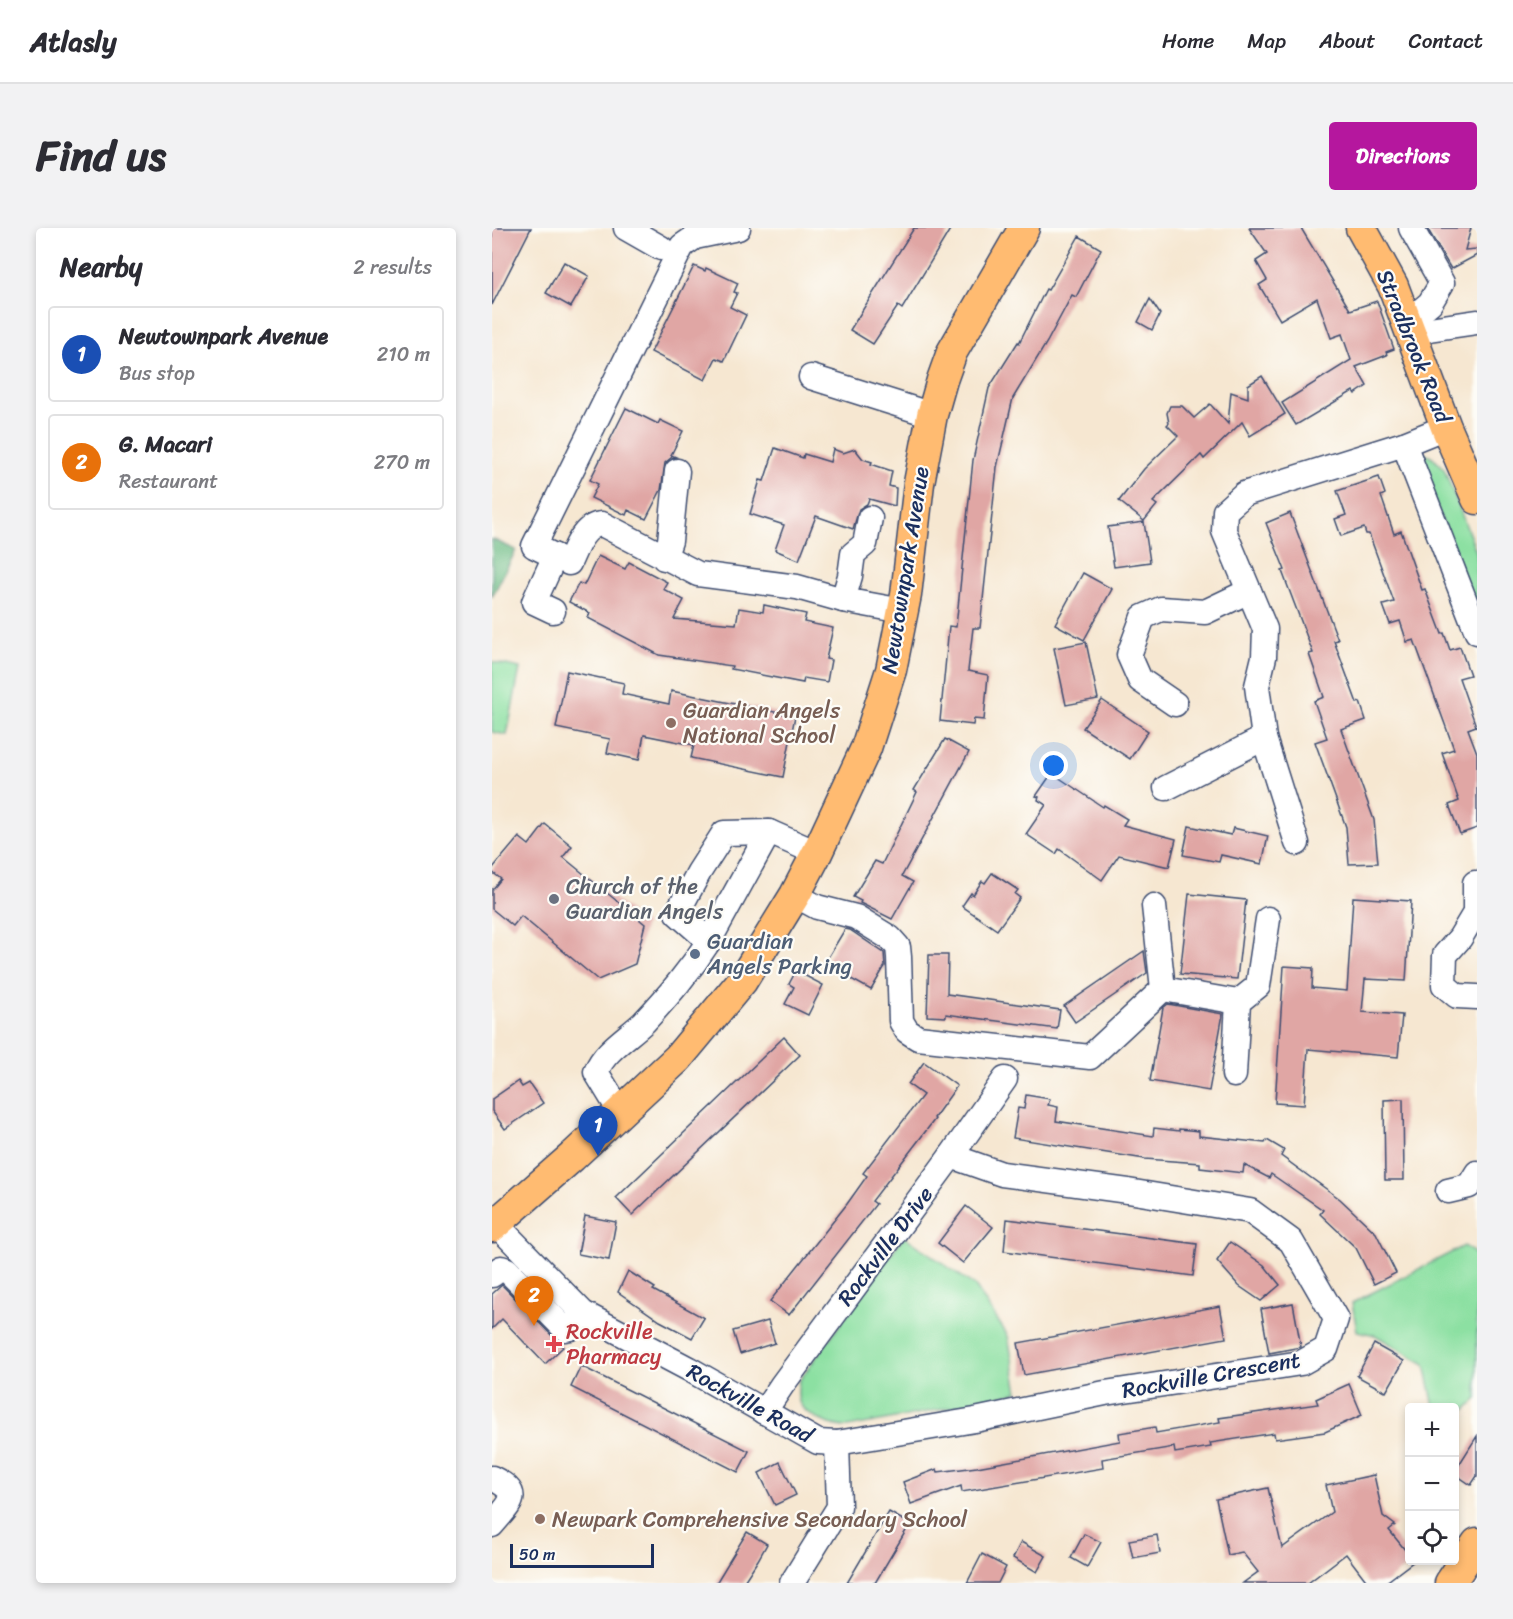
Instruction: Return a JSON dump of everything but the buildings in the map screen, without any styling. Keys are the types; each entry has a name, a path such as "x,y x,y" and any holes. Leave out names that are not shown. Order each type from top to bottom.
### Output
{"main road":[{"name":"Newtownpark Avenue","path":"494,1226 621,1113 678,1058 742,981 795,895 866,748 891,670 903,611 919,483 932,414 952,352 1024,228"},
{"name":"Stradbrook Road","path":"1361,228 1388,276 1446,427 1477,499"},
{"path":"1450,1583 1477,1543"}],"street":[{"path":"626,228 662,248"},
{"path":"738,228 694,237 682,246 534,546 569,563 586,531 593,525 602,524 698,574 797,587 843,600 903,611"},
{"path":"1409,329 1430,303 1442,283 1411,228"},
{"path":"1409,329 1477,322"},
{"path":"811,377 932,414"},
{"path":"1296,843 1264,738 1257,686 1264,657 1265,629 1224,531 1225,511 1244,494 1404,444 1446,427"},
{"path":"1404,444 1477,632"},
{"path":"664,558 671,533 677,471"},
{"path":"843,600 853,554 865,544 870,518"},
{"path":"553,611 534,602 555,556"},
{"path":"1175,704 1140,680 1130,655 1143,617 1161,609 1205,612 1249,591"},
{"path":"1166,788 1264,738"},
{"path":"709,941 677,913 724,833 769,832 817,853"},
{"path":"621,1113 596,1072 600,1061 642,1024 687,974 709,941 769,832"},
{"path":"1475,883 1475,913 1460,938 1445,955 1444,985 1457,996 1477,997"},
{"path":"795,895 817,907 856,917 890,938 898,947 901,1022 907,1031 918,1038 1090,1057 1162,989"},
{"path":"1154,906 1162,989"},
{"path":"1234,1075 1238,1002 1258,986 1268,919"},
{"path":"1162,989 1238,1002"},
{"name":"Rockville Drive","path":"764,1412 782,1384 951,1156 1005,1079"},
{"name":"Rockville Crescent","path":"837,1443 1106,1393 1301,1363 1326,1349 1336,1319 1291,1241 1250,1211 1138,1192 1002,1174 951,1156"},
{"path":"1448,1191 1469,1186 1477,1173"},
{"name":"Rockville Road","path":"494,1226 583,1313 689,1369 818,1442 837,1443"},
{"path":"492,1275 501,1268 507,1270 565,1329 571,1328 583,1313"},
{"path":"792,1583 839,1507 837,1443"},
{"path":"492,1478 507,1485 512,1494 511,1503 492,1525"}],"green space":[{"path":"1415,451 1431,456 1444,469 1477,554 1477,612"},
{"path":"492,539 516,550 492,597"},
{"path":"492,662 520,668 507,735 492,732"},
{"path":"904,1236 975,1286 1008,1336 1018,1392 848,1427 820,1420 800,1405 799,1381"},
{"path":"1464,1246 1477,1255 1477,1399 1459,1416 1459,1403 1433,1403 1425,1364 1375,1335 1357,1331 1352,1303"}],"place":[{"name":"Guardian Angels National School","path":"671,723"},
{"name":"Church of the Guardian Angels","path":"554,899"},
{"name":"Guardian Angels Parking","path":"695,954"},
{"name":"Newtownpark Avenue","path":"598,1156"},
{"name":"G. Macari","path":"534,1326"},
{"name":"Rockville Pharmacy","path":"554,1344"},
{"name":"Newpark Comprehensive Secondary School","path":"540,1519"}]}
